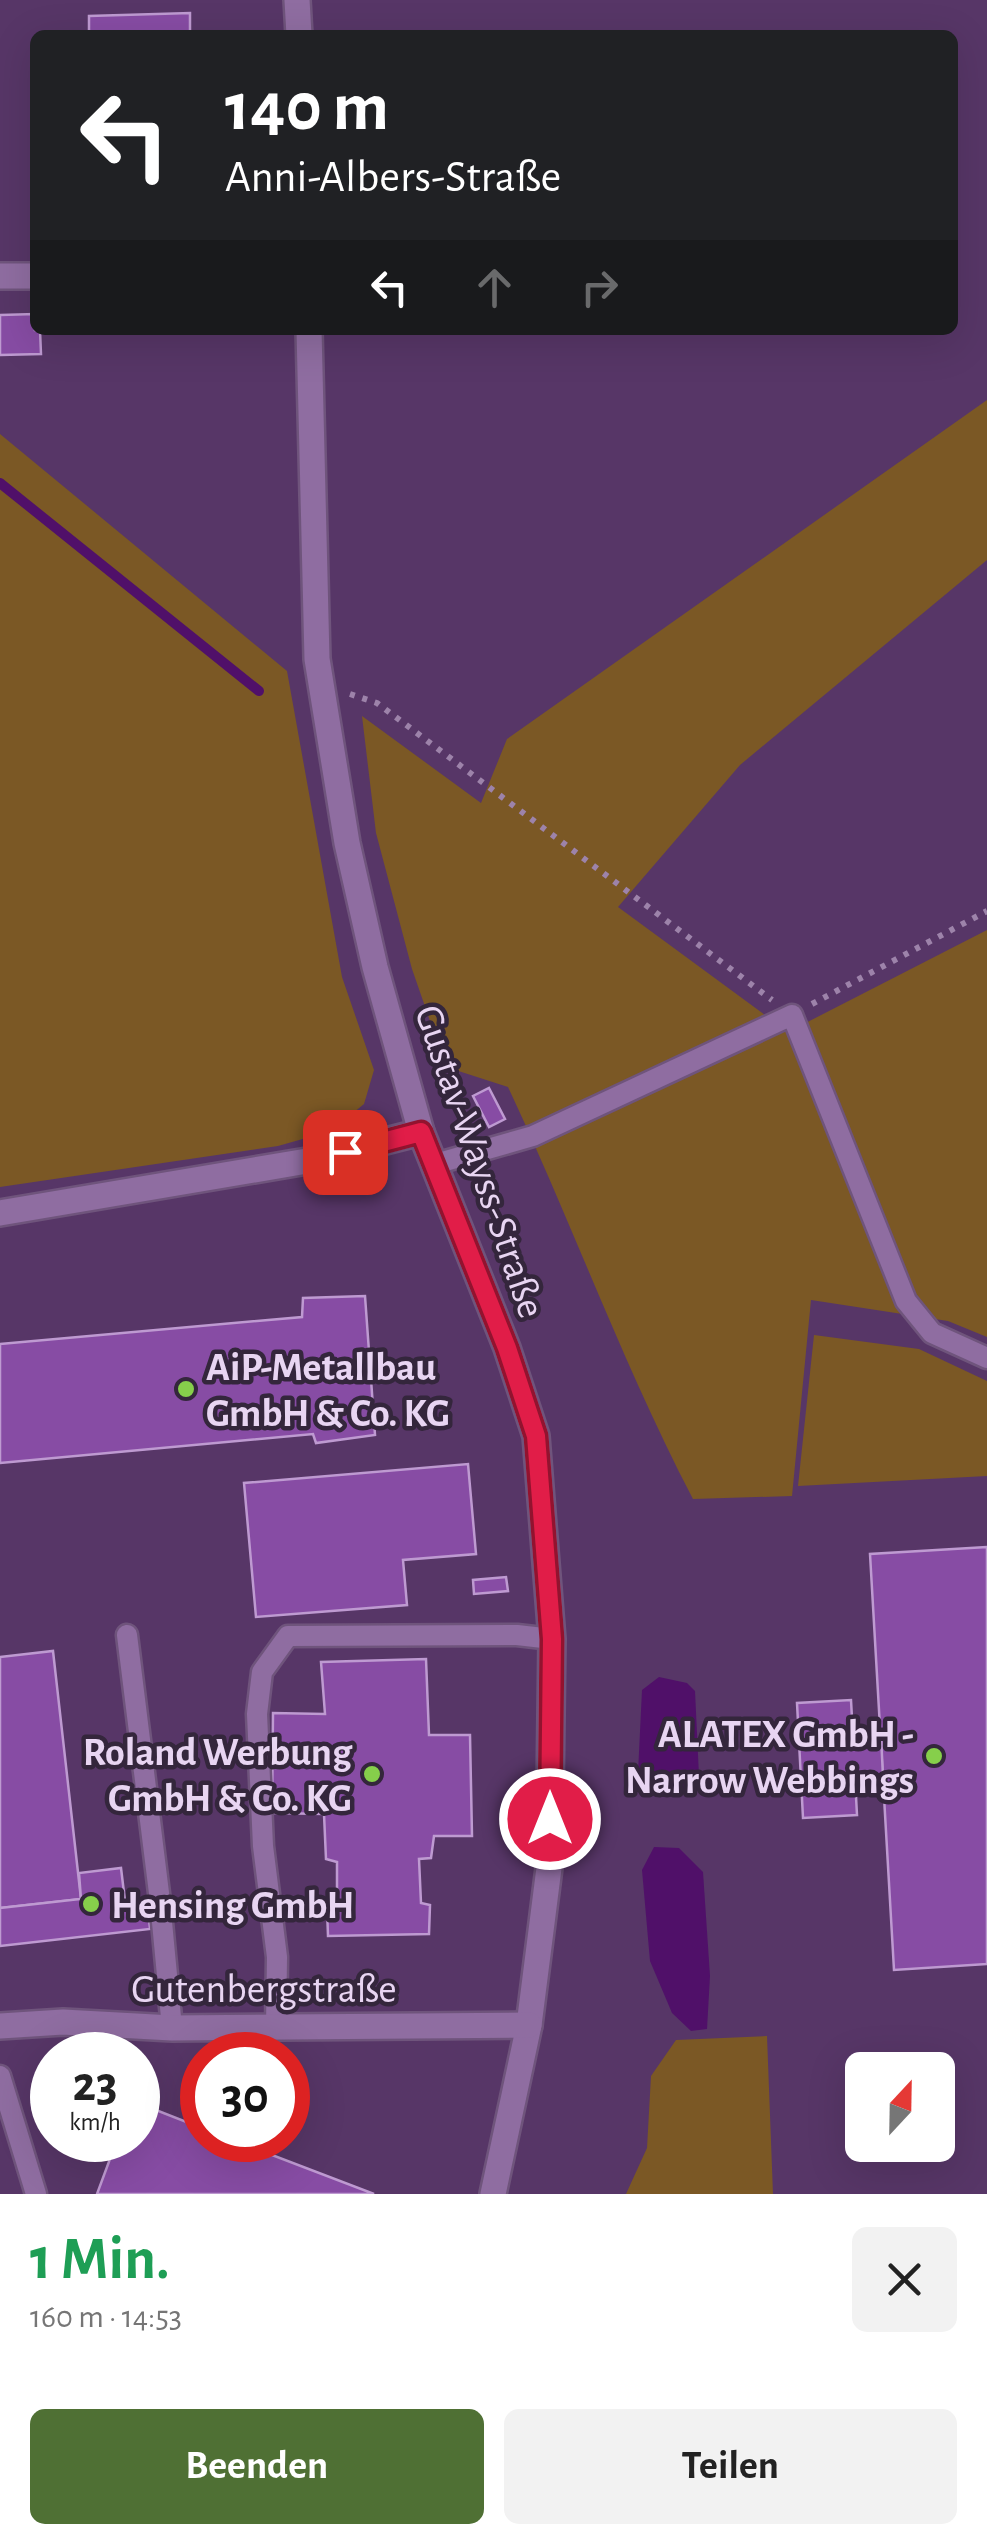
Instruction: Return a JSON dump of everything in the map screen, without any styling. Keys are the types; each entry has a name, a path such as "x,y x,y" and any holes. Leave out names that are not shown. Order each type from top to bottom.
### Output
{"street":[{"path":"298,0 299,30"},
{"path":"0,276 30,276"},
{"name":"Gustav-Wayss-Straße","path":"309,335 317,659 346,843 375,968 421,1132 507,1348 536,1436 552,1639 549,1868 528,2025 492,2194"},
{"path":"0,1213 307,1161 421,1132"},
{"name":"Gutenbergstraße","path":"0,2026 62,2022 172,2028 528,2025"}],"lane":[{"path":"435,1164 533,1136 792,1015 906,1301 932,1333 987,1358"},
{"path":"127,1634 172,2028"},
{"path":"276,2028 277,1957 263,1846 257,1714 262,1672 288,1636 516,1635 552,1639"},
{"path":"0,2076 36,2194"}],"path":[{"path":"321,685 377,702 792,1015 987,911"}],"shaded area":[{"path":"987,400 987,560 740,765 618,907 788,1032 987,930 987,1337 948,1321 811,1300 792,1496 693,1499 508,1087 446,1067 412,969 376,833 362,716 481,803 507,739"},
{"path":"0,434 287,671 342,977 374,1070 364,1104 331,1131 278,1146 0,1187"},
{"path":"814,1335 919,1349 987,1381 987,1476 798,1486"},
{"path":"659,1677 687,1683 695,1691 699,1776 697,1785 687,1789 647,1787 638,1773 642,1690"},
{"path":"654,1847 679,1848 703,1872 710,1976 707,2029 691,2031 672,2013 650,1961 642,1870"},
{"path":"767,2036 773,2194 626,2194 647,2148 651,2076 676,2040"}],"building":[{"path":"190,13 190,30 89,30 89,16"},
{"path":"30,314 30,335 40,335 41,354 0,355 0,315"},
{"path":"489,1088 505,1119 489,1127 473,1096"},
{"name":"AiP-Metallbau GmbH & Co. KG","path":"365,1296 375,1435 316,1443 313,1434 0,1463 0,1344 302,1317 303,1298"},
{"path":"468,1464 476,1554 403,1560 407,1605 256,1617 244,1483"},
{"name":"ALATEX GmbH - Narrow Webbings","path":"987,1547 987,1964 894,1970 870,1554"},
{"path":"506,1577 508,1591 474,1594 473,1580"},
{"path":"53,1651 81,1899 0,1908 0,1657"},
{"name":"Roland Werbung GmbH & Co. KG","path":"426,1659 429,1735 470,1735 472,1836 434,1836 431,1858 419,1859 421,1903 430,1905 429,1934 328,1936 327,1908 337,1907 337,1862 326,1859 324,1814 272,1813 273,1713 325,1714 321,1662"},
{"path":"851,1700 853,1737 881,1735 883,1777 855,1778 857,1815 803,1818 797,1703"},
{"name":"Hensing GmbH","path":"121,1868 125,1901 147,1898 150,1929 0,1946 0,1908 81,1899 79,1873"},
{"path":"160,2112 180,2119 180,2162 290,2162 374,2194 97,2194 109,2162 160,2162"}],"waterway":[{"path":"0,483 259,691"}],"place":[{"name":"AiP-Metallbau GmbH & Co. KG","path":"186,1389"},
{"name":"ALATEX GmbH - Narrow Webbings","path":"934,1756"},
{"name":"Roland Werbung GmbH & Co. KG","path":"372,1774"},
{"name":"Hensing GmbH","path":"91,1904"}],"route":[{"path":"345,1152 421,1132 507,1348 536,1436 552,1639 550,1819"}]}
